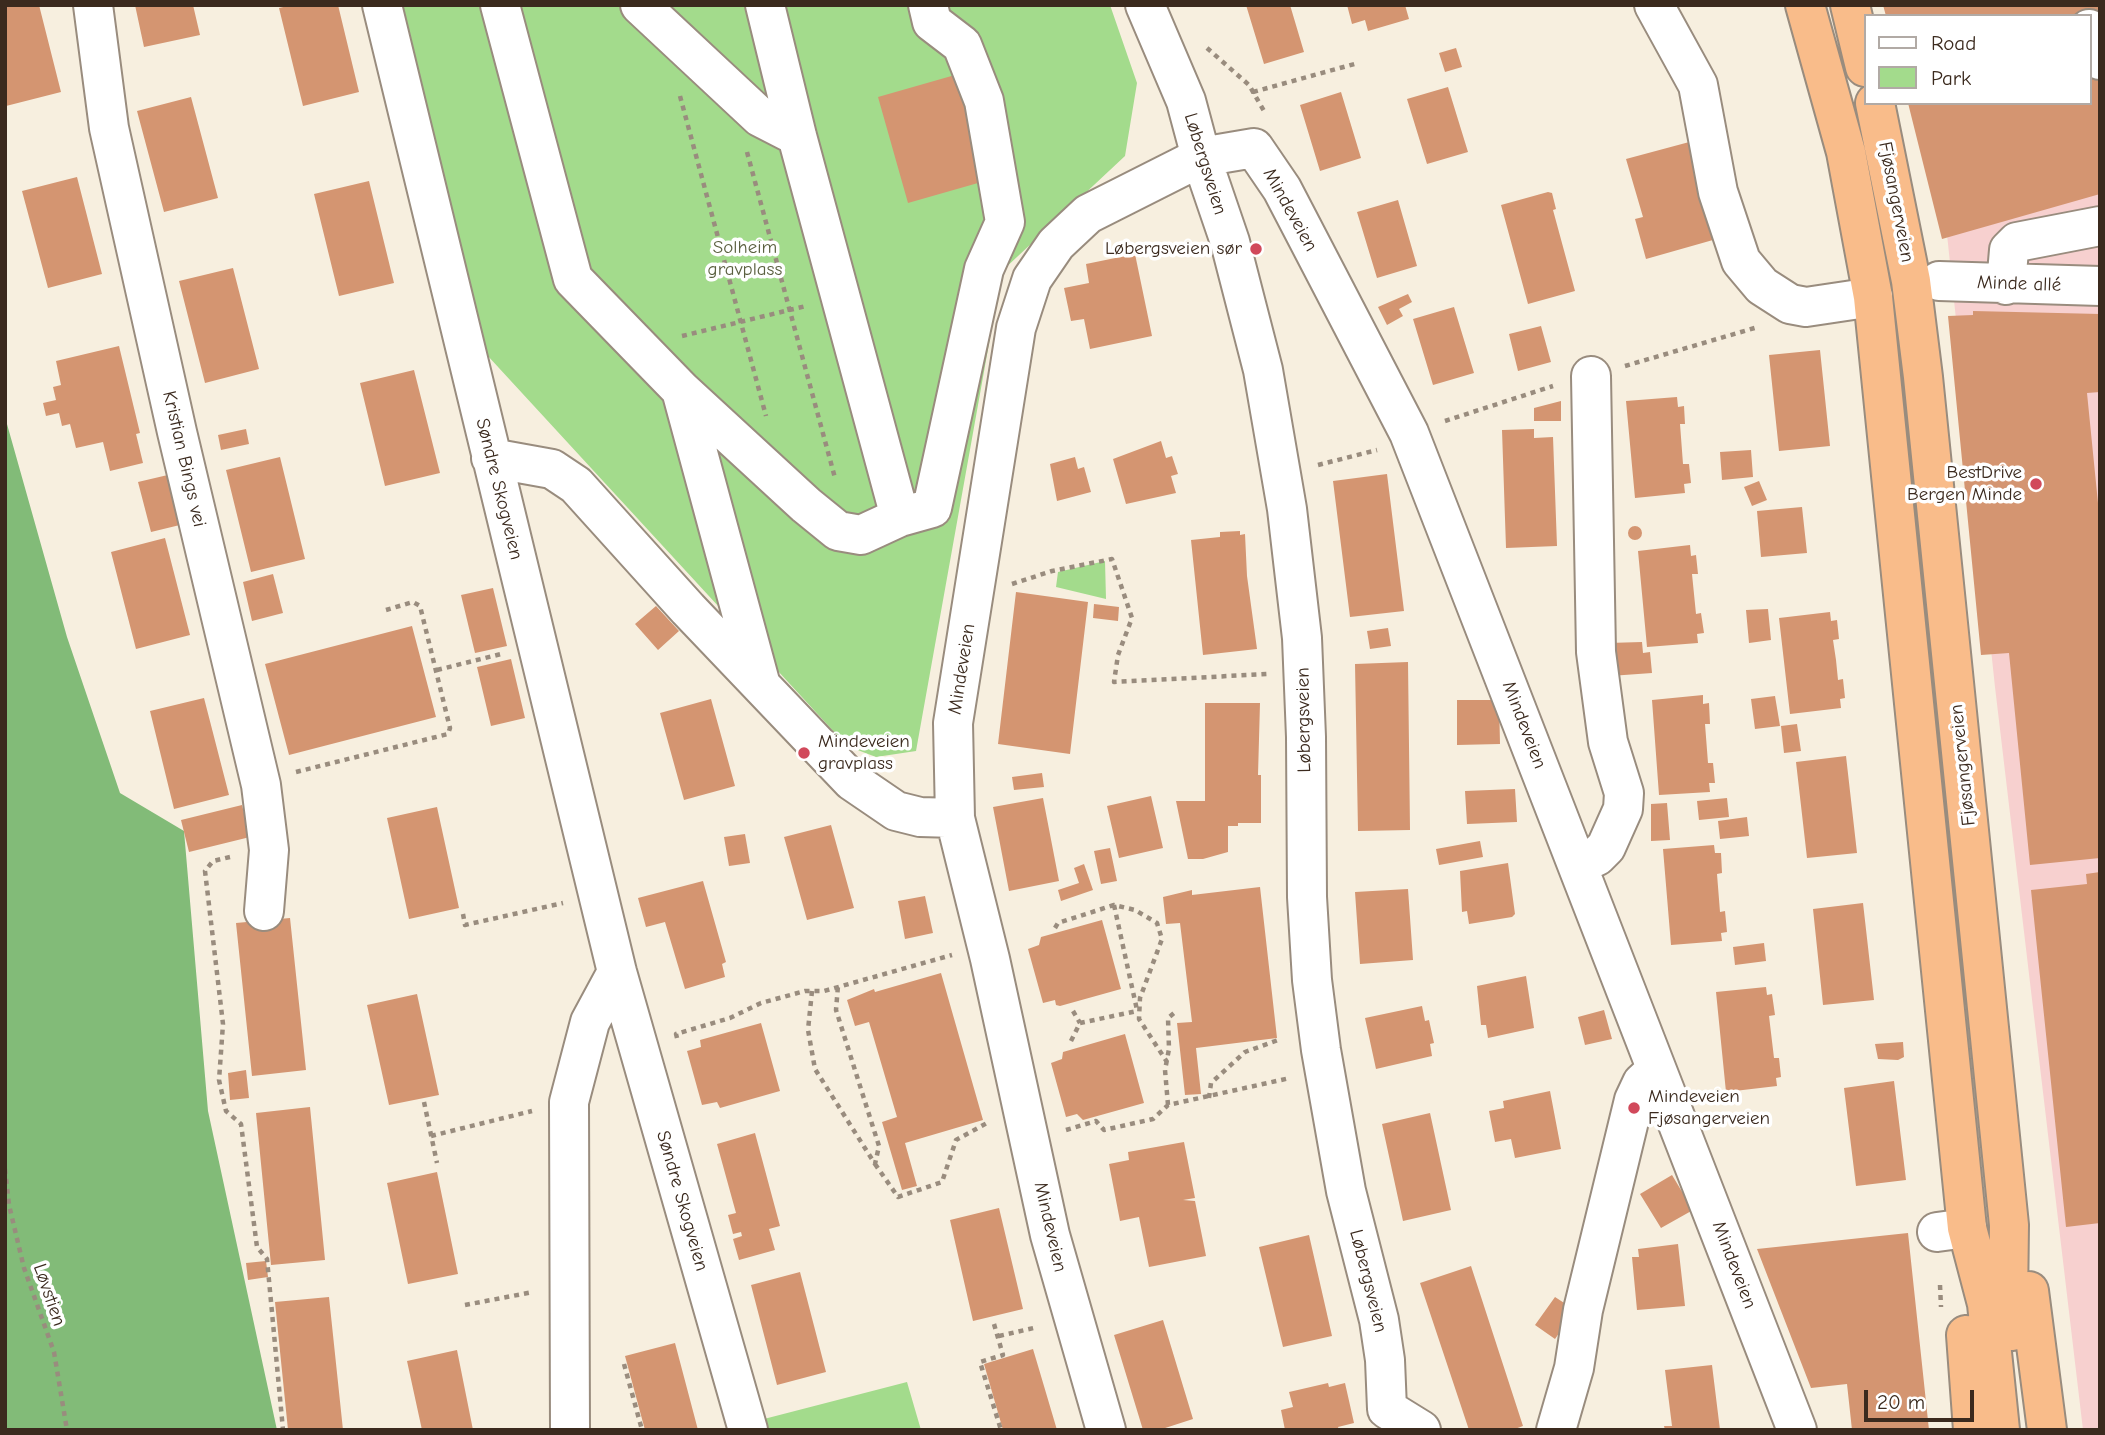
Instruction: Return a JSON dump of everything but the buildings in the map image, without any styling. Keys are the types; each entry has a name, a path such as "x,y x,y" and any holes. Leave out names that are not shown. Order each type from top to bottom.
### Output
{"highway":[{"name":"Fjøsangerveien","path":"1805,5 1846,152 1873,298 1952,1230 1987,1304 2000,1430"},
{"path":"1850,5 1864,63"},
{"name":"Fjøsangerveien","path":"1875,105 1911,281 1923,377 2009,1225 2008,1302 2023,1430"},
{"path":"2009,1225 2031,1300 2048,1430"},
{"path":"1952,1230 1963,1270 1973,1430"}],"street":[{"name":"Kristian Bings vei","path":"93,5 110,128 177,432 261,785 269,850 264,911"},
{"name":"Søndre Skogveien","path":"382,5 617,972 748,1430"},
{"path":"500,5 573,279 681,390 806,505 838,530 861,535 900,517 932,508 984,269 1005,222 984,101 962,46 932,22 928,5"},
{"path":"640,5 760,117 797,136"},
{"path":"765,5 797,136 900,517"},
{"name":"Løbergsveien","path":"1145,5 1186,101 1230,242 1260,357 1287,509 1304,671 1307,897 1312,979 1346,1191 1379,1320 1385,1360 1386,1419 1421,1430"},
{"path":"1654,5 1698,85 1718,192 1741,261 1762,286 1790,304 1806,307 1873,298"},
{"path":"2091,35 2100,60"},
{"name":"Mindeveien","path":"1106,1430 1051,1235 990,959 955,818 953,723 1016,328 1032,279 1056,244 1088,214 1201,156 1254,148 1282,189 1409,433 1797,1430"},
{"path":"2006,285 2009,250 2017,242 2100,226"},
{"name":"Minde allé","path":"1939,281 2100,286"},
{"path":"1578,865 1597,856 1606,847 1623,809 1624,793 1622,779 1608,742 1596,652 1591,376"},
{"path":"681,390 761,684"},
{"path":"491,458 552,469 576,485 688,609 852,781 872,797 896,811 920,817 955,818"},
{"path":"570,1430 569,1102 590,1022 617,972"},
{"path":"1556,1430 1574,1368 1583,1310 1634,1100 1642,1083 1656,1070"}],"path":[{"path":"1253,92 1358,63"},
{"path":"731,90 849,533"},
{"path":"679,92 768,421"},
{"path":"670,338 771,314"},
{"path":"1439,423 1763,326"},
{"path":"1308,466 1340,461 1380,449"},
{"path":"1009,597 1010,584 1052,571 1112,559 1132,618 1118,655 1114,682 1281,673"},
{"path":"310,771 448,734 450,728 420,606 413,603 386,610"},
{"path":"437,670 503,654"},
{"path":"269,850 212,861 205,876 223,1024 219,1080 226,1111 241,1124 257,1247 267,1259 282,1430"},
{"path":"463,914 466,925 598,895"},
{"path":"1114,905 1139,1019 1167,1062"},
{"path":"1055,928 1058,923 1114,905 1135,910 1157,923 1162,939 1140,998 1139,1019"},
{"path":"681,1033 730,1018 761,1003 838,986 941,958"},
{"path":"838,986 836,1010 878,1146 875,1164"},
{"path":"812,990 808,1030 815,1069 898,1197 942,1182 956,1140 991,1121"},
{"path":"1073,1011 1080,1023"},
{"path":"1080,1023 1137,1011"},
{"path":"1168,1105 1168,1018 1174,1013"},
{"path":"1071,1041 1080,1023"},
{"path":"1209,1098 1211,1083 1245,1052 1281,1041 1280,1028"},
{"path":"1054,1133 1096,1121 1104,1130 1153,1119 1168,1105 1278,1083"},
{"path":"424,1102 437,1163"},
{"path":"431,1136 569,1102"},
{"name":"Løvstien","path":"5,1169 9,1205 24,1268 54,1352 67,1430"},
{"path":"466,1305 569,1285"},
{"path":"994,1324 1003,1355 980,1362 1001,1430"},
{"path":"999,1336 1044,1325"},
{"path":"624,1364 642,1430"}],"shaded area":[{"path":"2100,5 2100,1430 2083,1430 1995,687 1946,225 2087,105 2091,105"}],"green space":[{"name":"Solheim gravplass","path":"403,5 1110,5 1137,83 1125,156 1002,271 916,751 876,757 847,746 487,355"},
{"path":"5,417 67,637 120,793 184,831 208,1111 277,1430 5,1430"},
{"path":"1105,561 1106,599 1056,587 1058,572"},
{"path":"907,1382 921,1430 767,1430 764,1419"}],"place":[{"name":"Løbergsveien sør","path":"1256,249"},
{"name":"BestDrive Bergen Minde","path":"2036,484"},
{"name":"Mindeveien gravplass","path":"804,753"},
{"name":"Mindeveien Fjøsangerveien","path":"1634,1108"}]}
